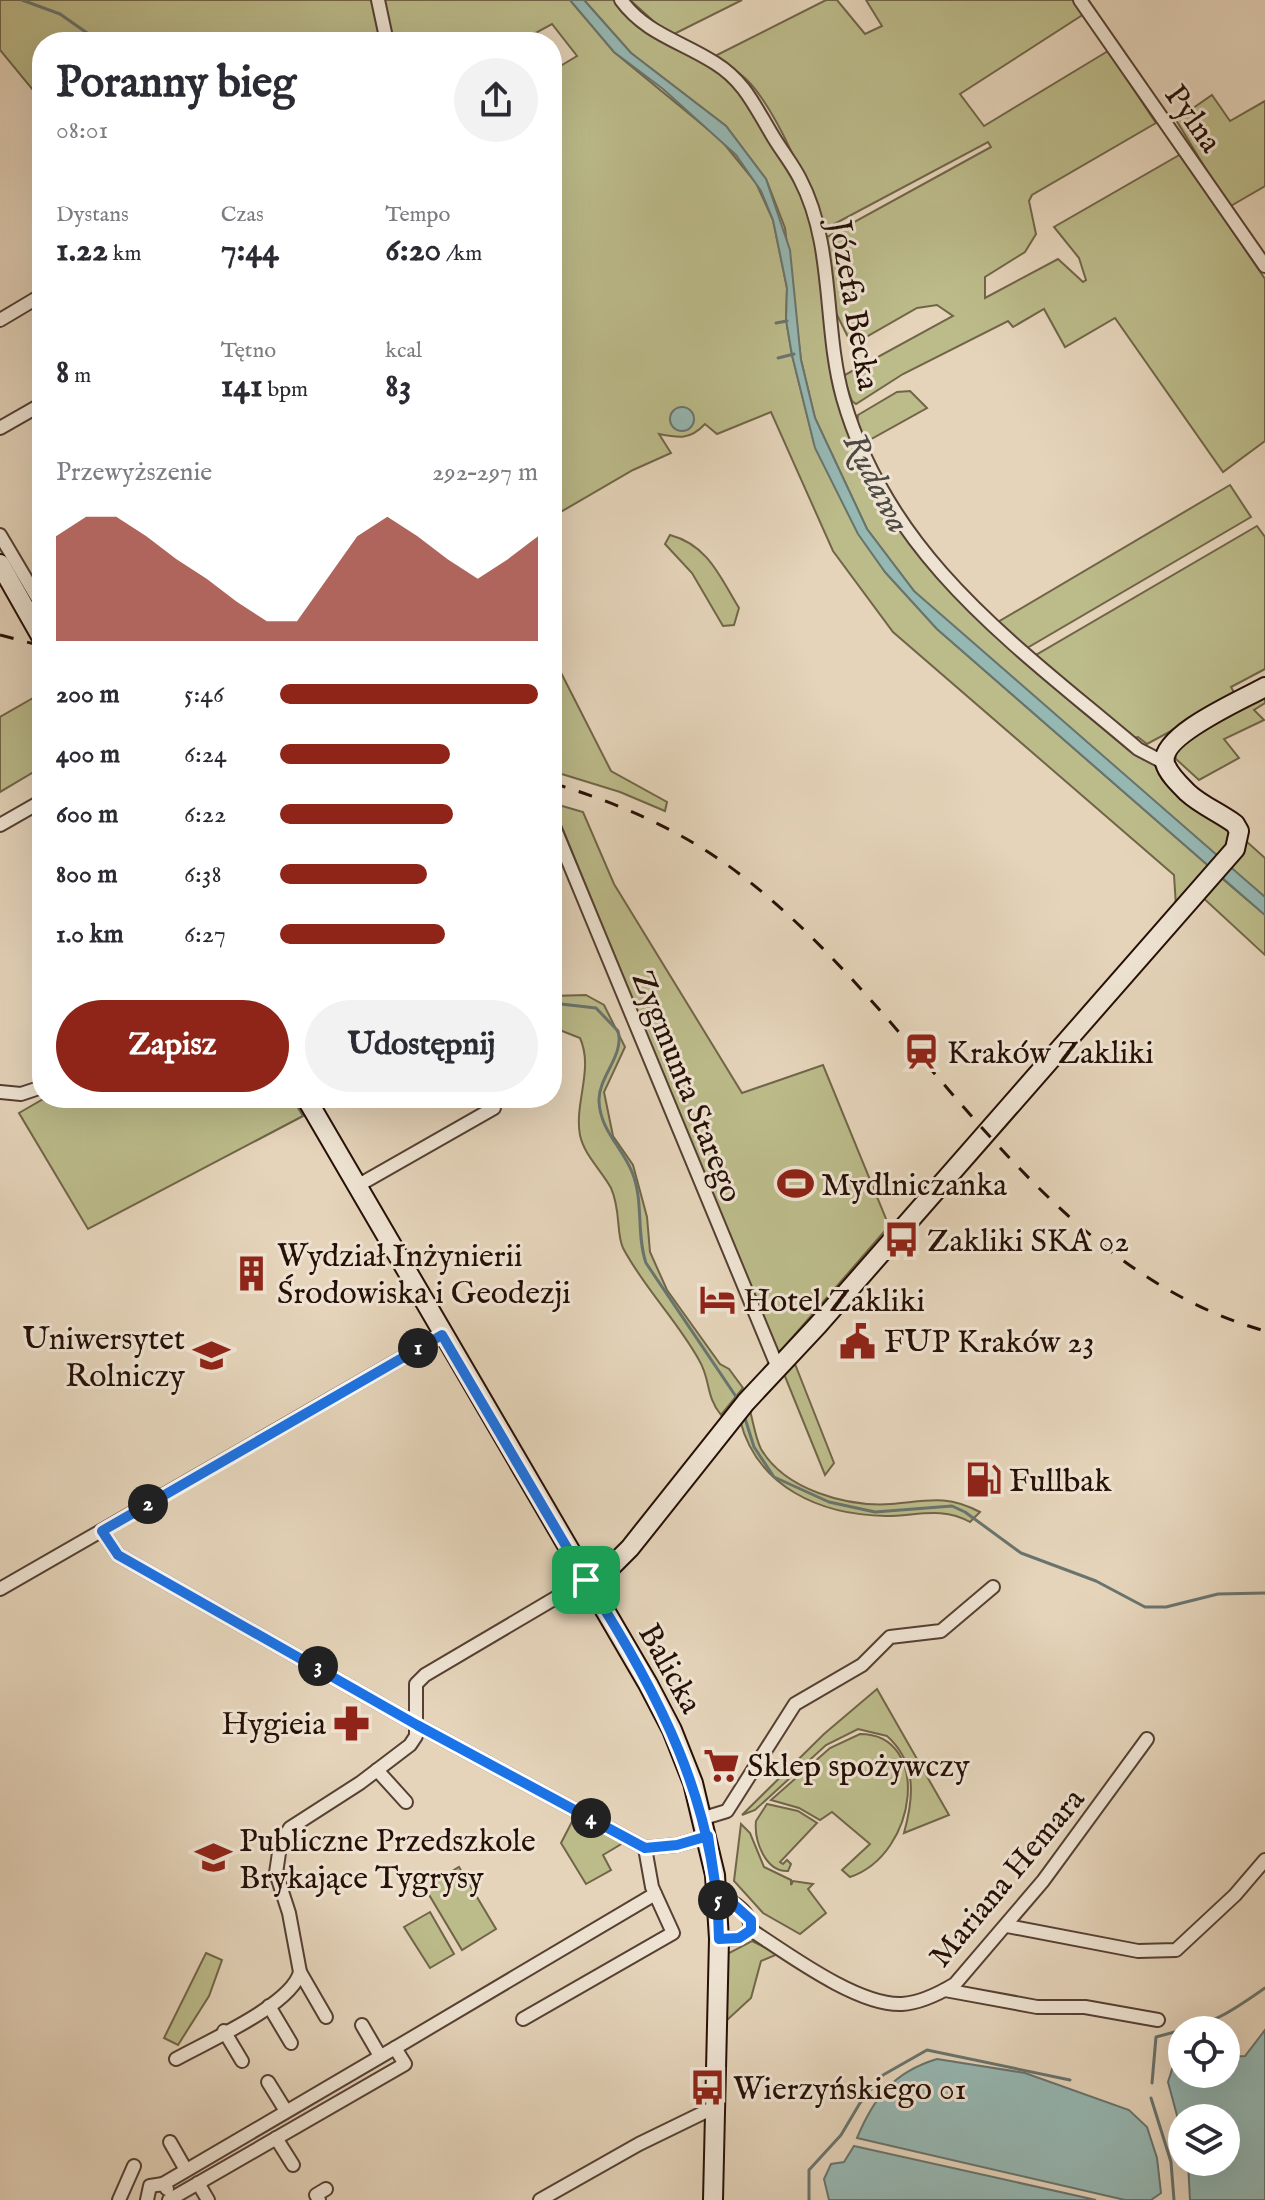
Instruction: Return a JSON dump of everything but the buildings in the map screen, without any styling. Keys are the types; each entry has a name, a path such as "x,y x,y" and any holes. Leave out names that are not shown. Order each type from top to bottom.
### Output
{"street":[{"path":"378,0 385,32"},
{"name":"Józefa Becka","path":"621,0 660,37 714,62 733,76 750,94 800,178 819,235 836,368 843,397 865,461 896,517 937,571 972,606 1138,749 1165,763"},
{"name":"Pylna","path":"1080,0 1265,266"},
{"path":"0,320 32,301"},
{"path":"0,428 32,410"},
{"path":"0,535 32,589"},
{"path":"0,564 32,620"},
{"path":"326,2017 300,1972 289,1913 276,1873 280,1846 290,1828 410,1745 416,1736 417,1725 414,1692 416,1684 425,1675 611,1567 630,1548 743,1406 1235,849 1239,831 1235,824 1191,795 1165,763 1168,747 1180,734 1265,687"},
{"path":"0,825 32,807"},
{"name":"Zygmunta Starego","path":"562,846 778,1368"},
{"path":"0,1092 21,1094 32,1090"},
{"name":"Balicka","path":"312,1108 667,1720 686,1762 706,1827 717,1896 719,1939 713,2200"},
{"path":"357,1186 494,1108"},
{"path":"0,1589 442,1335"},
{"path":"102,1531 118,1555 417,1725 645,1848 677,1845 727,1811 795,1704 862,1665 890,1637 941,1631 993,1587"},
{"name":"Mariana Hemara","path":"717,1896 746,1913 751,1920 751,1930 826,1977 881,2001 903,2004 945,1990 955,1984 1007,1926 1068,1850 1147,1739"},
{"path":"377,1770 406,1802"},
{"path":"523,2019 673,1933 644,1861 645,1848"},
{"path":"1007,1926 1138,1951 1176,1950 1235,1895 1265,1860"},
{"path":"134,2166 121,2196 147,2199 150,2186 163,2184 655,1894"},
{"path":"719,1939 739,1938 751,1930"},
{"path":"176,2059 269,2006 288,1992 300,1972"},
{"path":"945,1990 1037,2007 1085,2007 1158,2020"},
{"path":"269,2006 291,2043"},
{"path":"362,2025 380,2056"},
{"path":"224,2031 242,2061"},
{"path":"163,2184 169,2200 405,2064 395,2048"},
{"path":"268,2082 286,2111"},
{"path":"540,2200 639,2144 715,2107"},
{"path":"276,2138 293,2165"},
{"path":"170,2142 186,2170"},
{"path":"198,2183 208,2200"}],"shaded area":[{"path":"0,0 374,0 380,32 32,32 32,89 0,50"},
{"path":"381,0 570,0 614,52 721,140 756,183 773,220 787,288 786,319 792,355 814,443 885,572 937,629 1212,869 1176,906 1174,875 893,632 833,551 771,412 717,434 705,424 684,436 659,434 671,453 633,470 562,511 562,65 577,56 562,37 562,32 552,24 537,32 388,32"},
{"path":"584,0 617,0 738,83 812,214 846,414 929,564 1227,828 1232,834 1221,859 917,595 867,529 815,418 801,360 785,228 766,179 726,126 631,53"},
{"path":"630,0 742,0 670,36"},
{"path":"826,0 837,0 865,34 882,26 866,0 1074,0 1084,14 960,94 984,126 1108,51 1156,123 1032,195 1029,201 1036,234 1025,252 985,277 985,298 1058,259 1083,282 1086,280 1079,258 1054,227 1181,154 1265,279 1265,441 1223,472 1115,318 1065,347 1044,309 1013,327 1008,321 903,374 856,404 852,401 843,376 953,316 937,305 917,308 852,345 836,313 825,238 991,147 988,142 823,230 801,172 769,109 746,79 715,56"},
{"path":"1212,95 1230,121 1265,101 1265,186 1229,207 1176,120"},
{"path":"910,391 927,408 864,443 857,424 858,415 897,392"},
{"path":"1230,485 1251,517 1027,648 998,622"},
{"path":"1257,526 1265,537 1265,669 1231,687 1236,696 1147,744 1138,737 1133,738 1036,655"},
{"path":"670,535 694,546 712,564 739,608 734,625 723,626 692,573 665,544"},
{"path":"562,675 611,771 667,802 665,811 620,792 562,774"},
{"path":"1265,692 1265,703 1254,710 1264,720 1224,739 1239,758 1199,780 1176,759 1174,749 1209,724"},
{"path":"32,699 32,773 0,792 0,717"},
{"path":"562,806 583,812 614,884 742,1093 823,1065 889,1226 778,1354 562,827"},
{"path":"1246,841 1265,858 1265,897 1227,865"},
{"path":"1218,875 1265,915 1265,955 1200,895"},
{"path":"586,995 604,1005 625,1047 604,1092 613,1136 633,1165 647,1217 650,1252 667,1290 720,1364 729,1369 743,1388 721,1415 712,1401 699,1360 623,1248 611,1188 582,1142 579,1111 585,1074 584,1050 580,1038 562,1031 562,996"},
{"path":"32,1106 32,1108 298,1108 303,1116 88,1229 19,1113"},
{"path":"795,1364 834,1463 825,1475 784,1374"},
{"path":"749,1407 761,1449 772,1463 785,1475 818,1493 874,1504 946,1501 980,1512 970,1522 949,1514 861,1514 815,1503 776,1480 761,1463 748,1443 740,1420"},
{"path":"877,1689 949,1815 904,1833 911,1794 904,1757 887,1736 858,1729 826,1745 755,1810 742,1815 824,1734"},
{"path":"860,1734 883,1739 898,1753 906,1773 908,1797 902,1822 890,1845 873,1864 850,1877 842,1870 870,1844 832,1812 820,1820 799,1808 771,1800 830,1748"},
{"path":"767,1804 798,1811 817,1823 780,1862 783,1864 787,1860 791,1864 788,1871 780,1870 767,1861 759,1845 756,1821"},
{"path":"575,1816 623,1843 603,1855 611,1870 586,1884 561,1843"},
{"path":"741,1824 750,1833 764,1867 791,1880 791,1885 793,1881 813,1884 808,1889 826,1913 800,1934 763,1913 734,1881"},
{"path":"459,1867 496,1929 462,1950 425,1888"},
{"path":"430,1912 454,1954 430,1968 404,1927"},
{"path":"752,1941 778,1954 761,1961 751,1998 726,2021 727,1954"},
{"path":"206,1953 222,1960 209,1996 178,2045 164,2038"}],"water":[{"path":"570,0 584,0 631,53 726,126 766,179 790,250 801,360 815,418 867,529 914,591 1265,897 1265,915 937,629 885,572 858,534 815,448 792,355 786,320 787,288 773,220 761,191 736,155 663,89 614,52"},
{"path":"682,407 691,410 694,419 691,428 682,431 673,428 670,419 673,410"},
{"path":"1265,2030 1265,2200 1190,2200 1189,2176 1240,2176 1240,2104 1174,2104 1170,2088 1240,2088 1240,2056 1245,2056"},
{"path":"937,2059 1025,2073 1129,2110 1147,2127 1157,2158 1161,2193 1151,2200 1125,2200 857,2138 878,2098 887,2088 909,2071"},
{"path":"854,2146 1096,2200 829,2200 824,2179 831,2164 844,2162"}],"waterway":[{"path":"22,0 60,14 86,32"},
{"path":"776,323 787,321"},
{"path":"778,358 794,354"},
{"path":"562,1004 596,1008 618,1031 618,1049 600,1092 600,1111 636,1183 646,1263 739,1401"},
{"path":"744,1415 754,1447 774,1477 829,1502 875,1512 952,1506 1021,1553 1096,1581 1145,1607 1166,1607 1218,1594 1265,1593"},
{"path":"1221,2016 1265,1988"},
{"path":"1152,2083 1156,2037 1168,2034"},
{"path":"809,2200 809,2170 841,2135 860,2103 883,2075 927,2050 1070,2080"},
{"path":"1151,2098 1171,2162 1174,2200"}],"railway":[{"path":"0,635 32,643"},
{"path":"562,786 604,800 678,834 746,879 810,936 870,999 986,1133 1047,1196 1112,1252 1184,1299 1265,1331"}],"place":[{"name":"Kraków Zakliki","path":"921,1052"},
{"name":"Mydlniczanka","path":"795,1184"},
{"name":"Zakliki SKA 02","path":"901,1240"},
{"name":"Wydział Inżynierii Środowiska i Geodezji","path":"251,1273"},
{"name":"Hotel Zakliki","path":"717,1300"},
{"name":"FUP Kraków 23","path":"858,1341"},
{"name":"Uniwersytet Rolniczy","path":"211,1356"},
{"name":"Fullbak","path":"983,1480"},
{"name":"Hygieia","path":"352,1723"},
{"name":"Sklep spożywczy","path":"721,1765"},
{"name":"Publiczne Przedszkole Brykające Tygrysy","path":"213,1858"},
{"name":"Wierzyńskiego 01","path":"707,2088"}],"route":[{"path":"586,1580 442,1335 102,1531 118,1555 139,1564 417,1725 645,1848 664,1848 708,1836 717,1896 729,1900 751,1920 751,1930 739,1938 719,1939 717,1896 715,1875 708,1836 680,1746 648,1684 586,1580"}],"water label":[{"name":"Rudawa","path":"878,482"}]}
